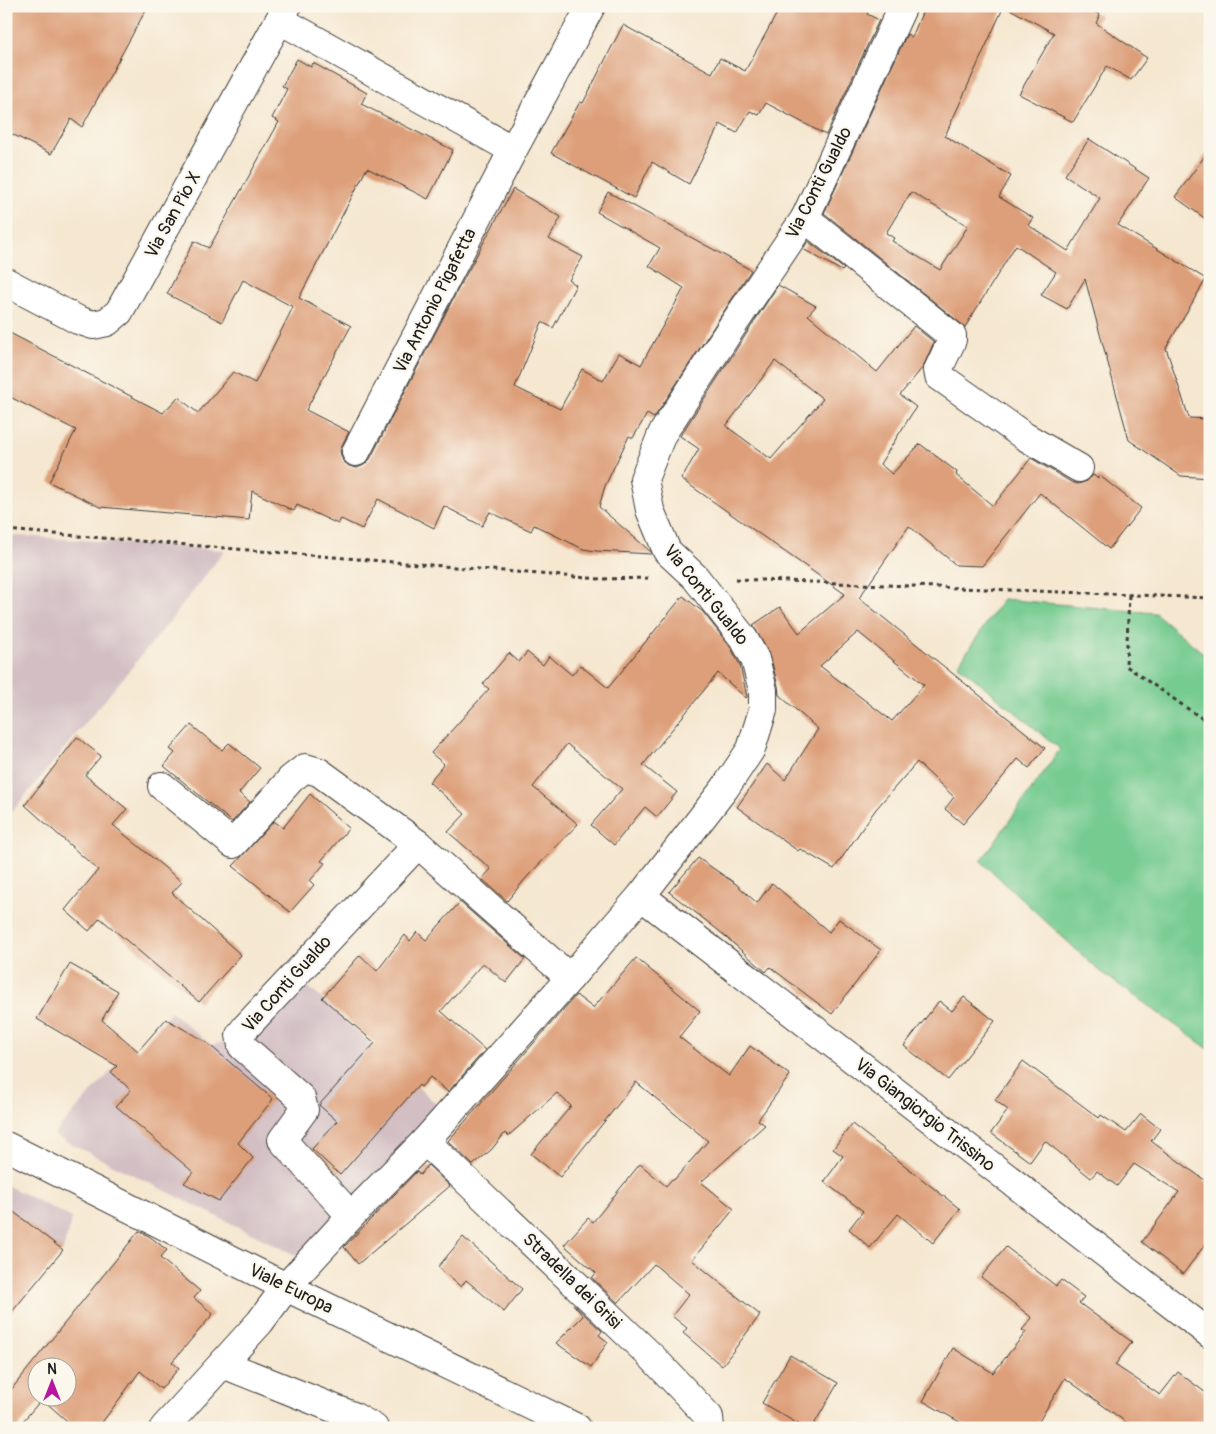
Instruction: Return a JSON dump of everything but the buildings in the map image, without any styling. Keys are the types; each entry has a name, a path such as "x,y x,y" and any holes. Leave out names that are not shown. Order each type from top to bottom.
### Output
{"street":[{"name":"Via Antonio Pigafetta","path":"356,452 513,150 591,6"},
{"name":"Via Conti Gualdo","path":"164,1428 260,1322 286,1287 351,1216 425,1141 641,896 725,788 751,749 763,710 763,690 755,659 744,639 695,577 667,551 650,510 644,479 662,434 805,218 903,6"},
{"path":"283,13 513,150"},
{"name":"Via San Pio X","path":"6,282 78,320 93,325 107,322 119,312 283,13"},
{"path":"805,218 952,336 952,340 938,370 939,376 1024,436 1080,468"},
{"path":"162,786 233,844 291,779 305,768 320,772 418,844 570,978"},
{"name":"Via Conti Gualdo","path":"351,1216 282,1140 304,1110 301,1098 242,1046 240,1035 418,844"},
{"name":"Via Giangiorgio Trissino","path":"641,896 1210,1334"},
{"name":"Stradella dei Grisi","path":"425,1141 653,1358 709,1417 710,1428"},
{"name":"Viale Europa","path":"6,1146 286,1287 577,1428"},
{"path":"223,1364 353,1416 374,1428"}],"path":[{"path":"6,530 600,579 695,577 1210,598"},
{"path":"1129,595 1126,666 1210,724"}],"shaded area":[{"path":"6,535 225,550 166,626 6,819"},
{"path":"301,980 444,1111 309,1262 53,1135 133,1047 138,1051 171,1012 211,1045 249,1035"},
{"path":"6,1185 72,1218 63,1250 6,1319"}],"green space":[{"path":"1003,599 1155,613 1210,659 1210,1050 1097,969 981,861 1060,749 958,665"}]}
